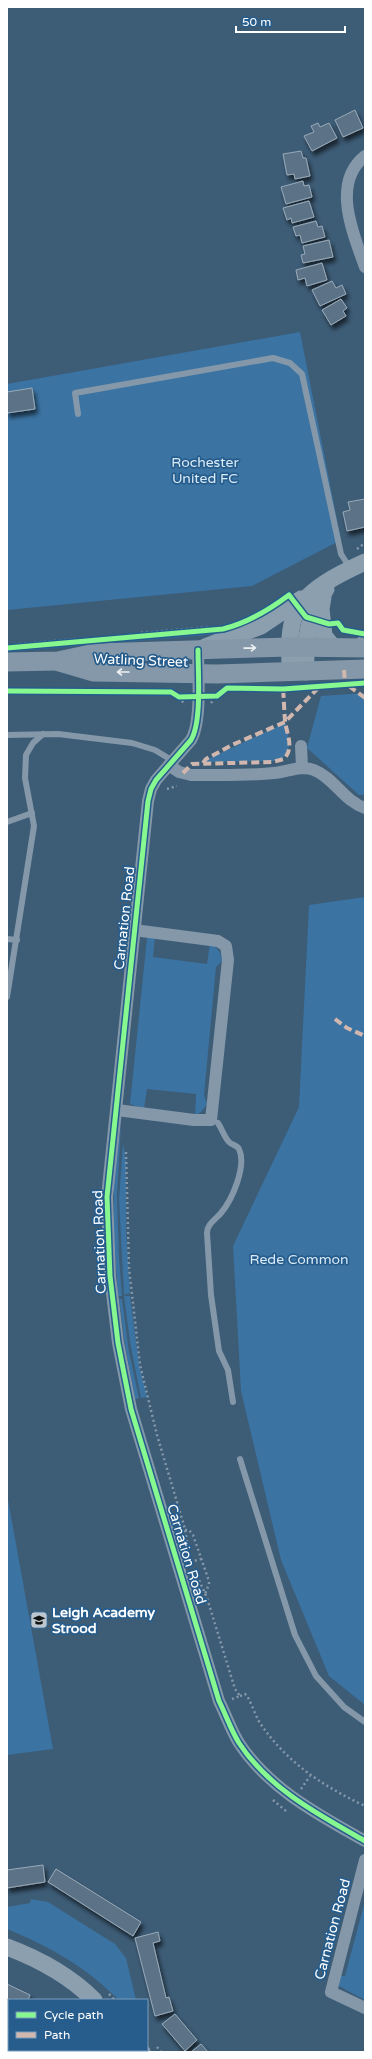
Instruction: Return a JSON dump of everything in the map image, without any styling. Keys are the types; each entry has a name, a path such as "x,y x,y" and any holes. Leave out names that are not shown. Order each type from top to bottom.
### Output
{"main road":[{"path":"298,672 298,647 290,631 294,616 302,605 321,590 334,577 357,565"},
{"path":"321,590 321,609 324,636 334,648"},
{"path":"198,650 261,626 321,590"},
{"name":"Watling Street","path":"58,661 95,653 298,647 334,648 362,644"},
{"name":"Watling Street","path":"12,651 58,661 93,672 198,674 365,669"},
{"path":"7,1947 49,1966 84,1990 93,1999"}],"street":[{"path":"365,156 356,164 347,183 348,209 355,239 365,267"},
{"name":"Carnation Road","path":"198,650 198,696 195,732 191,740 153,784 149,796 107,1197 110,1276 118,1343 131,1409 219,1701 239,1742 263,1773 302,1805 365,1841"},
{"path":"301,746 302,768"},
{"path":"171,763 179,772 191,775 267,774 302,768 314,770 327,777 356,804 365,808"},
{"name":"Carnation Road","path":"134,930 218,941 226,946 228,960 214,1122"},
{"path":"116,1110 214,1122"},
{"name":"Carnation Road","path":"365,1860 331,1992 365,2008"}],"lane":[{"path":"78,414 75,393 273,358 290,363 302,374 341,554 357,565"},
{"path":"7,998 34,826 25,778 26,755 33,743 43,734"},
{"path":"7,735 58,734 136,743 155,750 171,763"},
{"path":"7,822 32,813"},
{"path":"7,939 17,940"},
{"path":"214,1122 228,1141 238,1146 240,1153 239,1176 234,1192 226,1207 208,1226 207,1236 211,1295 219,1351 228,1370 233,1402"},
{"path":"240,1459 295,1635 316,1676 344,1707 365,1722"}],"path":[{"path":"136,635 214,628"},
{"path":"12,651 84,639"},
{"path":"177,696 217,696 222,692"},
{"path":"177,696 186,708"},
{"path":"161,792 171,787 181,786"},
{"path":"125,1147 127,1161 129,1268 140,1365 158,1436 185,1530 188,1550"},
{"path":"185,1530 189,1530 193,1535 209,1584 205,1594"},
{"path":"188,1568 189,1557"},
{"path":"185,1558 193,1567 205,1594 234,1689 240,1696"},
{"path":"189,1563 201,1559"},
{"path":"230,1700 245,1694 259,1722 285,1755 324,1786 365,1806"},
{"path":"228,1696 231,1703"},
{"path":"302,1793 298,1791 310,1776"},
{"path":"270,1798 289,1812"}],"green space":[{"name":"Rochester United FC","path":"300,332 341,540 252,586 7,610 7,384"},
{"path":"284,600 264,617 218,634 7,652 7,649 225,629 251,620"},
{"path":"365,693 365,795 359,795 307,748 321,696"},
{"path":"285,723 289,746 288,751 280,759 274,761 205,762 206,760"},
{"name":"Rede Common","path":"365,897 365,1705 329,1676 281,1560 241,1391 233,1246 299,1107 309,905"},
{"path":"155,936 153,957 207,964 210,943 215,946 221,955 222,961 216,967 204,1095 207,1104 202,1111 195,1116 196,1094 147,1089 144,1109 130,1104 147,938"},
{"path":"121,1125 117,1195 122,1296 118,1296 114,1237 114,1177"},
{"path":"123,1143 126,1162 126,1230 130,1293 124,1295 119,1199"},
{"path":"124,1296 130,1296 139,1364 147,1397 141,1398 130,1342"},
{"path":"119,1299 122,1299 129,1352 139,1398 135,1399 125,1345"},
{"path":"7,1494 53,1749 7,1755"},
{"path":"31,1899 48,1902 115,1944 126,1958 136,1999 118,1999 93,1977 66,1958 7,1929 7,1907 30,1903"},
{"path":"365,1901 365,2000 339,1986 340,1976 345,1976"}],"building":[{"path":"355,110 363,128 343,137 335,120"},
{"path":"318,123 320,127 329,123 337,138 312,151 304,136 314,132 311,126"},
{"path":"301,151 303,158 306,158 310,176 295,179 294,174 287,175 283,154"},
{"path":"303,181 304,186 309,185 312,197 286,204 281,187"},
{"path":"309,201 314,217 292,223 291,218 287,220 283,208"},
{"path":"316,221 318,227 322,226 325,237 302,243 300,235 296,236 293,227"},
{"path":"329,240 333,257 303,263 301,255 305,254 303,246"},
{"path":"322,263 327,280 307,286 305,278 298,280 296,270"},
{"path":"332,281 336,288 342,285 346,294 320,306 312,290"},
{"path":"341,299 347,308 343,311 346,316 331,325 322,310"},
{"path":"32,388 35,409 7,413 7,392"},
{"path":"365,499 365,527 347,531 343,512 350,510 348,502"},
{"path":"43,1865 45,1882 7,1888 7,1870"},
{"path":"56,1869 141,1922 133,1936 48,1882"},
{"path":"158,1932 160,1941 153,1943 166,1998 169,1997 173,2011 155,2016 135,1938"},
{"path":"7,1984 30,1995 28,1999 8,1999 7,2002"},
{"path":"175,2014 197,2040 185,2051 162,2024"},
{"path":"201,2044 208,2052 191,2052"}],"marked path":[{"path":"344,670 345,684"},
{"path":"349,686 365,698"},
{"path":"203,763 206,759 232,745 285,722 319,687"},
{"path":"183,773 192,764 272,762 284,759 289,750 289,740 285,720 283,689"},
{"path":"335,1019 347,1028 365,1036"}],"cycle path":[{"path":"7,648 223,629 258,615 289,595 306,617 329,624 338,623 343,630 365,634"},
{"path":"198,650 199,696 197,721 194,732 191,740 156,780 151,789 148,801 107,1197 110,1276 118,1343 131,1409 219,1701 233,1733 251,1759 280,1787 313,1811 365,1841"},
{"path":"7,691 171,692 179,697 217,696 227,688 283,689 365,683"}],"place":[{"name":"Leigh Academy Strood","path":"39,1620"}]}
